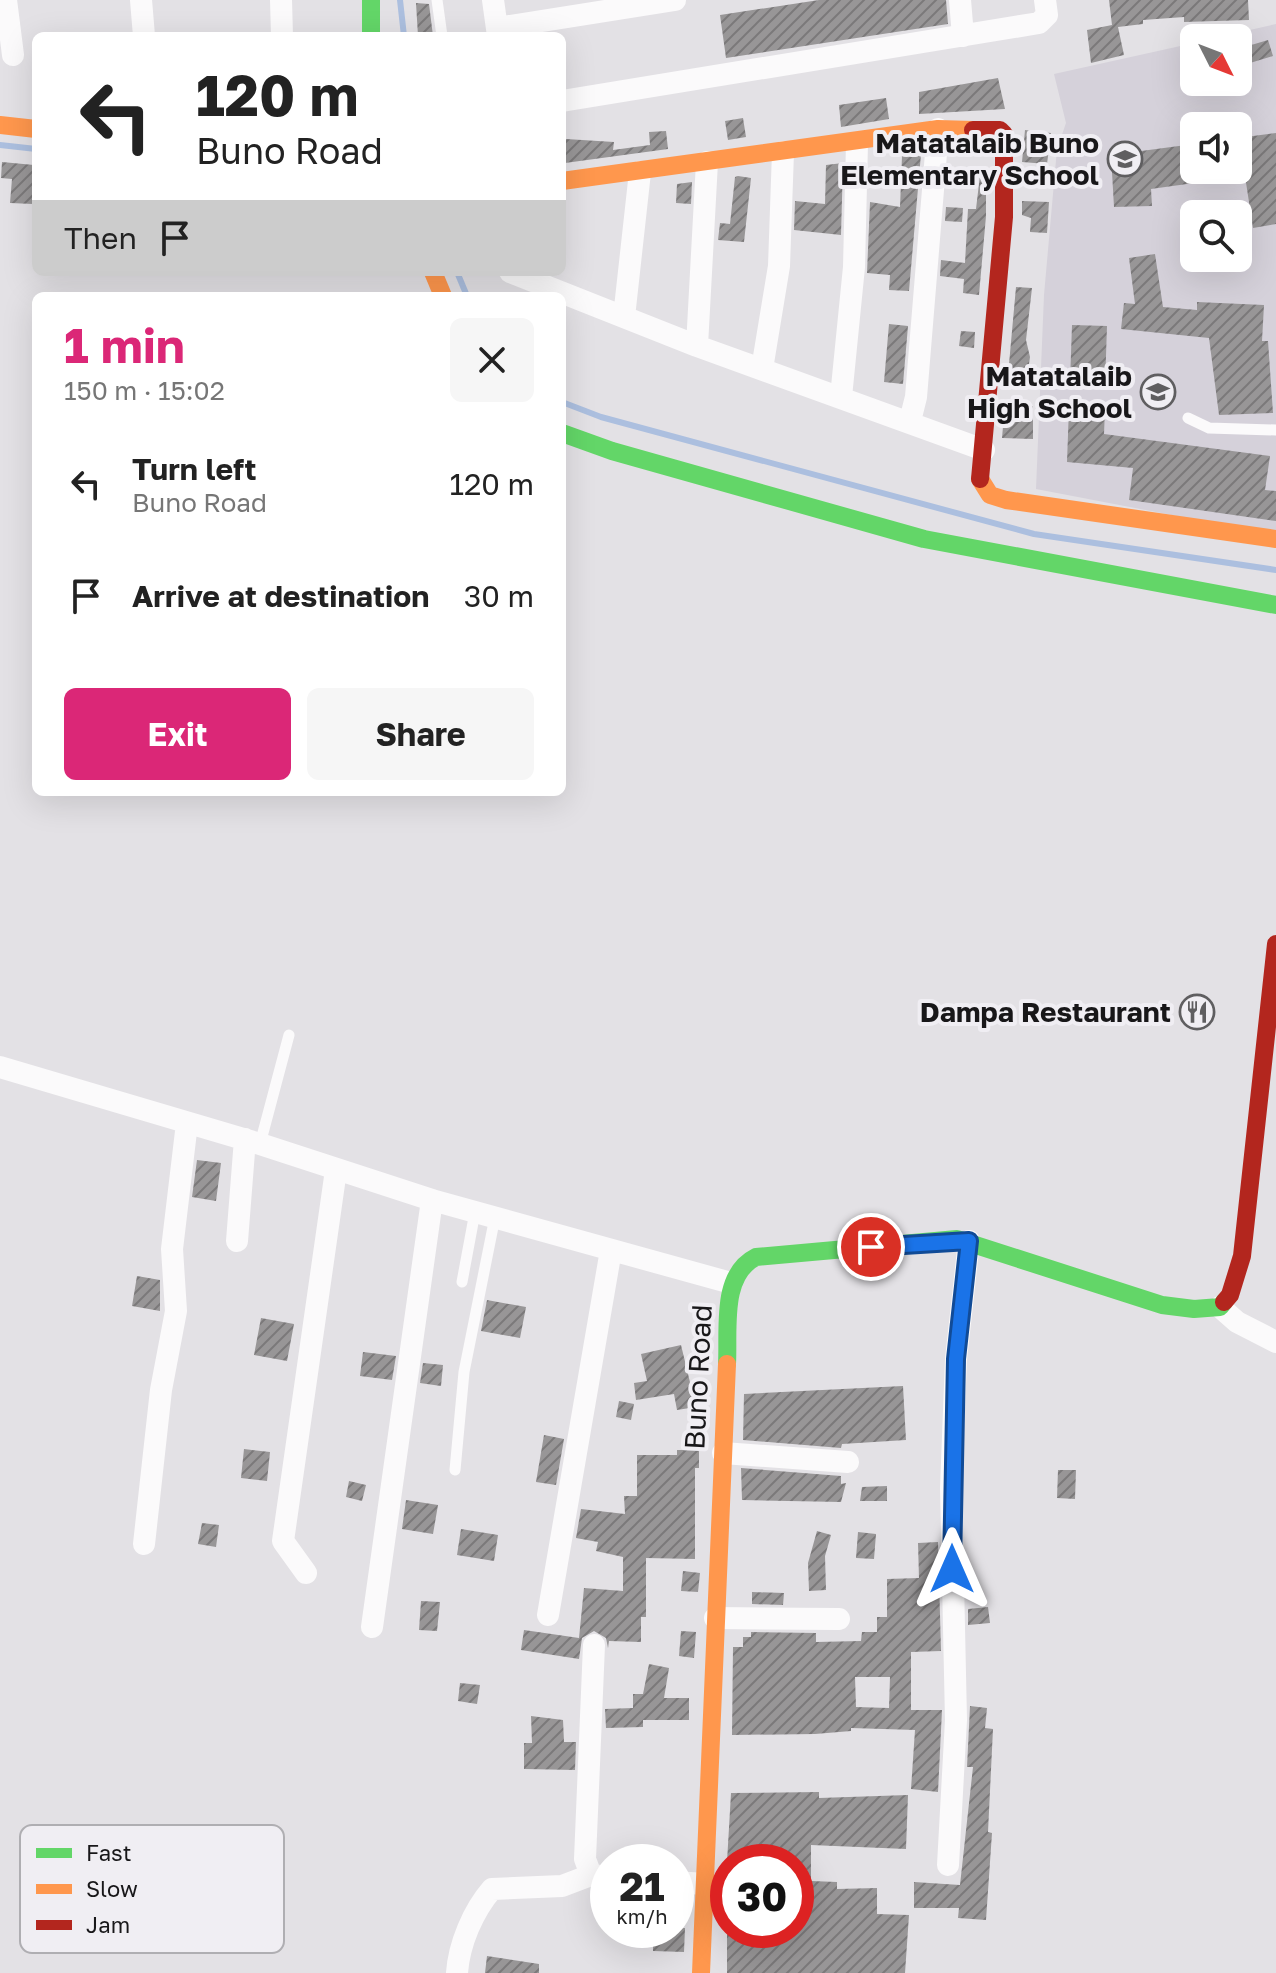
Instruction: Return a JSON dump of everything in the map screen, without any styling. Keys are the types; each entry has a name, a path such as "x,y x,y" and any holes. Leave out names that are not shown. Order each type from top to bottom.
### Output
{"street":[{"path":"6,0 6,54 32,57"},
{"path":"141,0 144,32"},
{"path":"281,0 282,32"},
{"path":"371,0 371,32"},
{"path":"493,0 498,32 675,0"},
{"path":"960,0 963,36"},
{"path":"566,100 1039,23 1047,15 1045,0"},
{"path":"0,125 32,129"},
{"path":"910,421 916,397 938,129"},
{"path":"566,181 857,143 938,129 998,129 1004,134 1004,217 980,480 982,489 993,497 1276,539"},
{"path":"841,397 854,267 857,143"},
{"path":"762,369 779,266 783,152"},
{"path":"697,346 707,162"},
{"path":"624,317 640,172"},
{"path":"530,276 559,282 624,317 697,346 984,450"},
{"path":"566,434 612,451 924,539 1276,605"},
{"path":"1276,944 1242,1256 1230,1295 1220,1307 1237,1322 1276,1342"},
{"path":"0,1067 253,1142 432,1200 731,1283"},
{"path":"144,1544 161,1390 174,1329 172,1249 187,1123"},
{"path":"237,1241 253,1142"},
{"path":"306,1573 283,1541 336,1170"},
{"path":"372,1627 432,1200"},
{"path":"948,1865 956,1720 951,1488 956,1359 969,1241"},
{"name":"Buno Road","path":"701,1973 731,1283 748,1261 756,1257 969,1241 1093,1283 1184,1309 1220,1307"},
{"path":"548,1615 611,1250"},
{"path":"723,1453 848,1462"},
{"path":"715,1618 839,1619"},
{"path":"590,1865 585,1859 594,1645"},
{"path":"457,1973 458,1956 468,1929 492,1889 562,1886 590,1879"},
{"path":"694,1883 704,1884"}],"lane":[{"path":"437,0 441,32"},
{"path":"1188,418 1209,428 1276,430"},
{"path":"253,1142 289,1035"},
{"path":"462,1282 485,1214"},
{"path":"455,1470 464,1372 485,1214"}],"shaded area":[{"path":"1276,24 1276,535 1036,489 1044,295 1057,149 1066,123 1054,74 1180,46 1180,96 1252,96 1252,29"}],"building":[{"path":"819,0 946,0 948,24 726,58 720,15"},
{"path":"1109,0 1248,0 1249,20 1184,22 1184,17 1143,20 1143,24 1118,27 1124,55 1091,63 1087,30 1112,25"},
{"path":"416,3 429,4 432,32 418,32"},
{"path":"1268,40 1273,56 1252,62 1252,45"},
{"path":"998,78 1005,109 919,114 919,92"},
{"path":"886,98 889,119 841,127 839,105"},
{"path":"743,118 746,137 728,140 725,121"},
{"path":"1025,130 1051,133 1047,164 1022,162"},
{"path":"666,131 668,149 566,163 566,139 614,142 613,150 650,145 649,132"},
{"path":"1276,133 1276,224 1253,228 1252,200 1249,200 1246,184 1252,184 1252,136"},
{"path":"1180,146 1180,184 1187,184 1151,189 1152,206 1114,207 1111,155"},
{"path":"921,154 909,291 889,290 890,275 867,273 870,202 900,207 902,156"},
{"path":"2,162 32,165 32,204 10,203 12,179 1,178"},
{"path":"843,163 841,235 794,230 795,201 825,204 826,165"},
{"path":"980,175 986,175 986,216 979,295 963,293 964,279 940,276 941,260 965,263 968,209 976,209"},
{"path":"735,177 751,178 744,242 718,240 720,223 730,224"},
{"path":"692,182 691,204 676,203 677,184"},
{"path":"1022,201 1049,202 1047,233 1030,232 1031,218 1022,215"},
{"path":"946,207 963,208 962,222 945,221"},
{"path":"1155,254 1163,307 1197,310 1197,302 1264,305 1262,341 1268,341 1273,413 1219,415 1209,338 1121,329 1124,303 1135,304 1129,258"},
{"path":"1016,287 1032,288 1026,340 1030,357 1027,378 1008,375"},
{"path":"889,324 908,326 903,384 884,382"},
{"path":"1072,325 1107,326 1105,386 1070,382"},
{"path":"961,331 975,332 974,348 959,346"},
{"path":"1005,404 1033,406 1033,439 1002,438"},
{"path":"1069,407 1105,409 1104,434 1270,456 1265,490 1276,491 1276,521 1129,500 1133,468 1067,462"},
{"path":"197,1160 221,1163 216,1201 192,1197"},
{"path":"137,1276 160,1280 160,1311 132,1306"},
{"path":"487,1300 526,1307 520,1338 481,1331"},
{"path":"261,1318 294,1324 287,1361 254,1355"},
{"path":"681,1345 696,1407 677,1410 674,1394 636,1400 634,1383 647,1381 641,1354"},
{"path":"363,1352 396,1356 392,1380 360,1376"},
{"path":"423,1363 443,1365 441,1386 420,1383"},
{"path":"903,1386 906,1440 842,1444 841,1448 743,1440 744,1394"},
{"path":"619,1401 634,1404 631,1420 616,1417"},
{"path":"544,1435 564,1439 556,1485 536,1482"},
{"path":"244,1449 270,1452 267,1481 241,1478"},
{"path":"677,1450 699,1450 699,1468 695,1468 695,1559 646,1558 646,1617 641,1617 641,1642 609,1641 608,1648 606,1638 594,1631 582,1638 579,1659 521,1650 524,1630 579,1638 584,1588 623,1591 623,1557 596,1551 598,1542 576,1538 581,1509 625,1514 624,1496 637,1496 637,1455 677,1455"},
{"path":"741,1468 841,1476 841,1484 846,1483 841,1502 742,1500"},
{"path":"1058,1470 1076,1470 1075,1499 1057,1498"},
{"path":"349,1481 366,1485 362,1501 346,1497"},
{"path":"887,1486 887,1501 860,1501 862,1487"},
{"path":"406,1500 438,1505 433,1534 402,1529"},
{"path":"202,1523 219,1525 216,1547 198,1544"},
{"path":"461,1529 498,1535 494,1561 457,1555"},
{"path":"817,1531 831,1535 825,1556 826,1590 809,1591 808,1563"},
{"path":"858,1532 876,1534 874,1559 856,1558"},
{"path":"938,1542 941,1651 911,1652 911,1710 942,1710 938,1792 911,1789 915,1730 851,1728 851,1731 815,1734 732,1735 733,1647 743,1647 743,1637 751,1637 751,1632 816,1633 816,1642 861,1641 862,1632 877,1632 877,1617 887,1617 887,1579 919,1578 918,1543","holes":["855,1677 890,1677 889,1708 856,1707"]},
{"path":"683,1571 700,1573 698,1592 681,1591"},
{"path":"752,1592 784,1593 783,1605 752,1604"},
{"path":"421,1601 440,1602 437,1631 419,1630"},
{"path":"988,1607 990,1623 968,1625 968,1609"},
{"path":"681,1631 696,1632 694,1658 679,1656"},
{"path":"649,1664 669,1668 664,1698 689,1698 689,1720 643,1720 643,1727 606,1728 605,1709 633,1708 633,1694 643,1694"},
{"path":"460,1683 480,1685 477,1704 458,1701"},
{"path":"970,1706 987,1708 985,1728 993,1729 988,1832 992,1833 986,1920 958,1918 959,1908 914,1908 914,1882 960,1885 973,1767 967,1767"},
{"path":"531,1716 563,1720 564,1742 576,1742 575,1770 524,1769 524,1743 532,1743"},
{"path":"819,1792 819,1798 908,1795 906,1849 814,1844 728,1844 731,1793"},
{"path":"814,1881 837,1882 837,1889 877,1888 877,1914 909,1915 905,1973 727,1973 727,1948 814,1948"},
{"path":"653,1948 684,1948 684,1952 653,1951"},
{"path":"487,1956 539,1964 539,1973 485,1973"}],"waterway":[{"path":"400,0 404,32"},
{"path":"0,145 32,149"},
{"path":"459,276 465,292"},
{"path":"566,404 601,417 1034,534 1276,570"}],"traffic: fast":[{"path":"371,0 371,32"},
{"path":"566,434 612,451 924,539 1276,605"},
{"path":"727,1364 732,1290 744,1265 756,1257 957,1239 1162,1305 1194,1309 1220,1307 1224,1302"}],"traffic: slow":[{"path":"0,125 32,129"},
{"path":"566,180 938,129 973,130"},
{"path":"435,276 441,292"},
{"path":"980,479 990,495 1006,500 1276,539"},
{"path":"701,1973 727,1364"}],"traffic: jam":[{"path":"973,130 1000,130 1004,134 1004,217 980,479"},
{"path":"1224,1302 1230,1295 1242,1256 1276,944"}],"place":[{"name":"Matatalaib Buno Elementary School","path":"1125,159"},
{"name":"Matatalaib High School","path":"1158,392"},
{"name":"Dampa Restaurant","path":"1197,1012"}],"route":[{"path":"871,1247 957,1239 969,1241 956,1359 951,1488 952,1569"}]}
